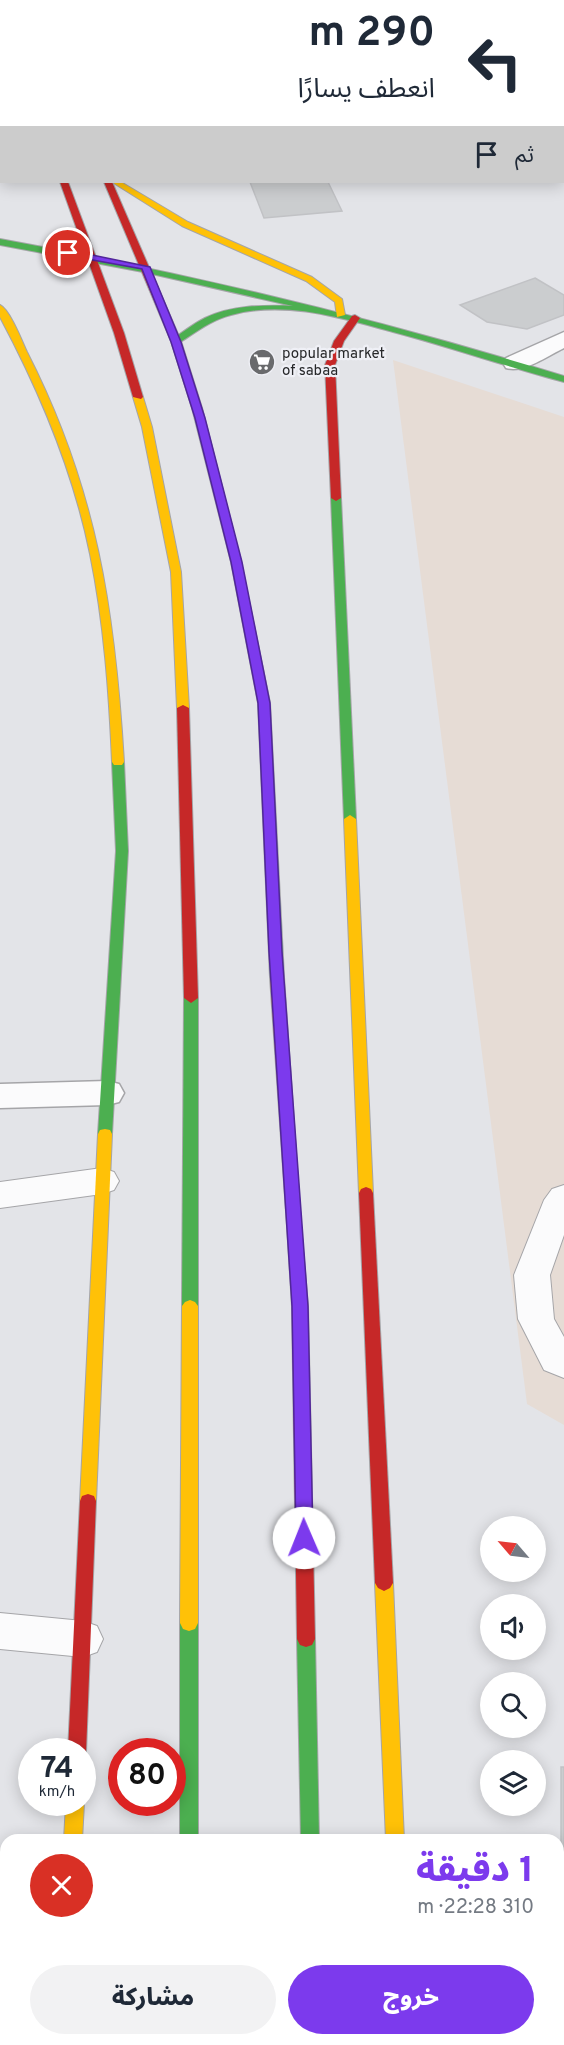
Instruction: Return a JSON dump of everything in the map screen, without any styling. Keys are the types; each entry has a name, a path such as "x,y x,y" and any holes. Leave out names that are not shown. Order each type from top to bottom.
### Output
{"main road":[{"path":"64,183 119,333 147,427 176,572 191,964 189,1834"},
{"path":"108,183 176,342 200,418 236,562 264,703 275,952 300,1306 310,1834"},
{"path":"117,183 148,204 193,228 315,281 339,301 340,315"},
{"path":"0,242 145,267 355,318 514,363 564,380"},
{"path":"0,308 7,336 28,360 54,420 88,522 103,598 116,719 122,851 102,1181 78,1738"},
{"path":"176,342 201,324 230,312 274,308 321,310"},
{"path":"355,318 339,341 330,365 395,1834"},
{"path":"73,1834 74,1816"}],"street":[{"path":"514,363 564,339"},
{"path":"0,1096 107,1093"}],"lane":[{"path":"0,1195 102,1181"},
{"path":"564,1198 556,1209 532,1275 536,1319 557,1359 564,1363"},
{"path":"0,1630 83,1639"}],"shaded area":[{"path":"393,360 564,417 564,1425 527,1404"}],"building":[{"path":"250,183 328,183 342,211 264,218"},
{"path":"535,278 564,295 564,315 527,329 487,322 460,305"},
{"path":"561,1767 564,1767 564,1834 561,1834"}],"traffic: fast":[{"path":"0,242 143,269 285,301 425,338 564,379"},
{"path":"176,341 210,319 241,310 254,308 321,310"},
{"path":"197,408 236,562 264,703 277,977"},
{"path":"336,498 350,819"},
{"path":"105,1134 122,851 118,762"},
{"path":"190,1306 191,998"},
{"path":"189,1623 189,1834"},
{"path":"306,1639 310,1834"}],"traffic: slow":[{"path":"118,183 185,224 309,279 339,301 340,315"},
{"path":"0,308 51,412 88,523 105,612 118,762"},
{"path":"138,397 147,427 176,572 183,708"},
{"path":"350,819 366,1193"},
{"path":"277,977 294,1226"},
{"path":"88,1501 105,1134"},
{"path":"189,1623 190,1306"},
{"path":"384,1583 395,1834"},
{"path":"73,1834 74,1816"}],"traffic: jam":[{"path":"64,183 119,333 138,397"},
{"path":"108,183 176,341 197,408"},
{"path":"336,498 330,365 339,341 355,318"},
{"path":"183,708 191,998"},
{"path":"366,1193 384,1583"},
{"path":"294,1226 300,1306 306,1639"},
{"path":"78,1738 88,1501"}],"place":[{"name":"popular market of sabaa","path":"262,362"}],"route":[{"path":"68,253 145,267 176,342 200,418 236,562 264,703 275,952 300,1306 304,1538"}]}
